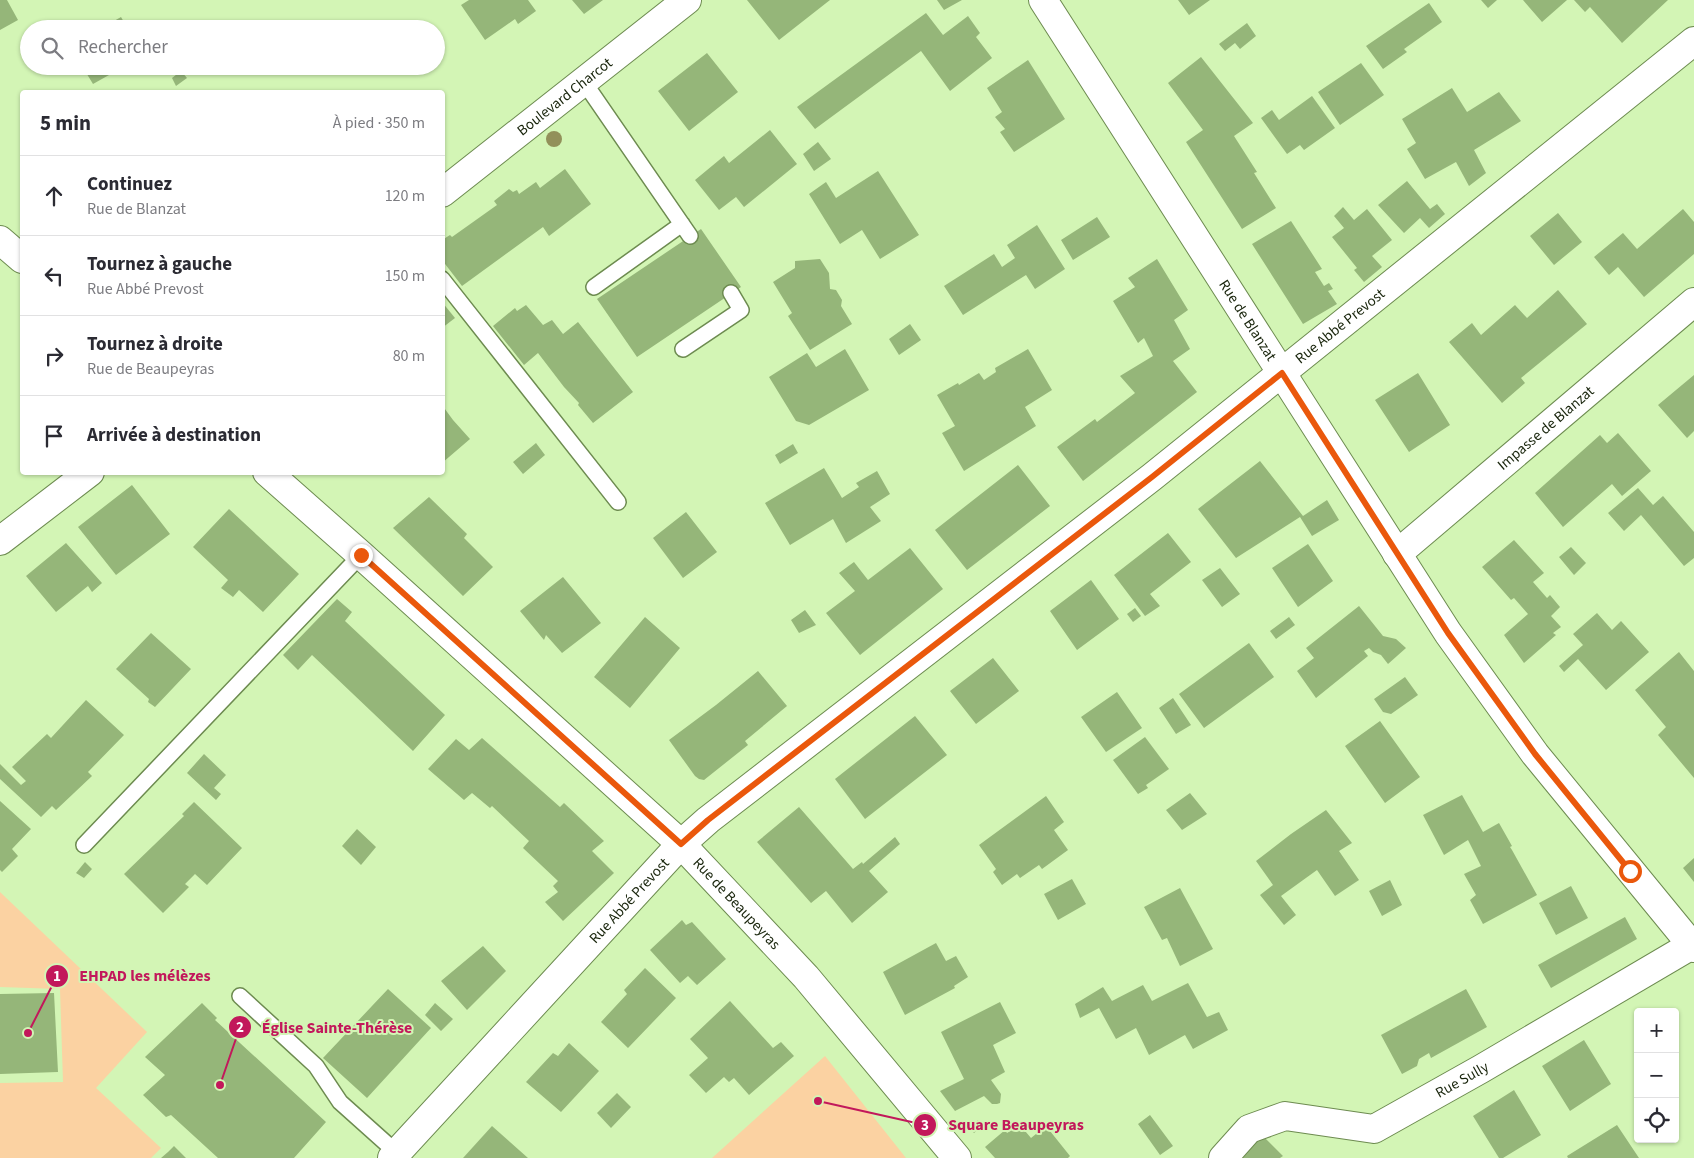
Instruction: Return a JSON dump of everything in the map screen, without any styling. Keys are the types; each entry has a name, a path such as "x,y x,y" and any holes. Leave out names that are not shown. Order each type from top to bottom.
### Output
{"street":[{"name":"Boulevard Charcot","path":"445,191 688,0"},
{"name":"Rue de Blanzat","path":"1043,0 1448,633 1535,754 1693,946"},
{"name":"Rue Abbé Prevost","path":"395,1155 681,844 708,820 1152,477 1694,41"},
{"path":"0,240 20,257"},
{"name":"Impasse de Blanzat","path":"1397,554 1694,302"},
{"path":"0,541 86,475"},
{"name":"Rue de Beaupeyras","path":"270,475 681,844 806,977 957,1158"},
{"name":"Rue Sully","path":"1223,1158 1249,1129 1285,1116 1374,1129 1693,946"}],"lane":[{"path":"584,82 686,230 594,287"},
{"path":"445,283 618,502"},
{"path":"683,349 741,310 731,293"},
{"path":"84,845 361,555"},
{"path":"240,996 316,1066 340,1102 395,1155"}],"shaded area":[{"path":"0,892 147,1032 96,1088 161,1148 151,1158 0,1158 0,1083 63,1082 60,989 0,987"},
{"path":"825,1056 906,1158 712,1158"}],"building":[{"path":"0,0 7,0 18,20 0,30"},
{"path":"469,0 528,0 536,11 518,24 515,19 485,40 461,5"},
{"path":"572,0 603,0 584,14"},
{"path":"747,0 830,0 779,40"},
{"path":"937,0 962,0 944,10"},
{"path":"1178,0 1210,0 1189,15"},
{"path":"1481,0 1497,0 1488,8"},
{"path":"1523,0 1567,0 1542,22"},
{"path":"1574,0 1668,0 1622,43 1590,7 1585,12"},
{"path":"1429,3 1442,22 1404,49 1407,52 1383,69 1366,46"},
{"path":"926,13 943,35 968,16 980,33 976,37 992,58 950,91 921,51 815,129 797,107"},
{"path":"1247,23 1256,36 1240,49 1235,43 1225,51 1219,44"},
{"path":"707,53 738,92 689,131 658,91"},
{"path":"1201,57 1253,123 1234,136 1257,172 1254,173 1276,208 1242,229 1186,142 1203,130 1168,83"},
{"path":"1028,60 1065,119 1014,152 1000,132 1005,129 995,117 1002,112 987,88"},
{"path":"1361,63 1384,95 1340,125 1318,92"},
{"path":"88,75 109,75 93,84"},
{"path":"176,75 184,75 187,78 176,86 172,78"},
{"path":"1452,88 1467,112 1499,92 1521,121 1474,150 1486,173 1469,186 1456,162 1425,179 1407,149 1416,143 1402,119"},
{"path":"1312,96 1335,128 1304,150 1300,145 1287,154 1261,118 1272,110 1279,120"},
{"path":"770,130 797,164 744,207 736,197 719,210 695,180 724,156 729,163"},
{"path":"818,142 831,159 814,171 803,154"},
{"path":"565,169 591,204 549,236 543,227 462,286 445,264 445,238 450,235 452,237 497,205 494,201 509,189 513,192 517,190 519,194 536,182 540,188"},
{"path":"878,171 919,235 880,259 862,230 840,244 809,194 826,182 836,198"},
{"path":"1407,181 1430,209 1437,204 1445,214 1429,228 1420,218 1404,233 1378,205"},
{"path":"1343,207 1354,220 1367,209 1392,240 1372,256 1382,267 1364,282 1354,270 1357,268 1332,237 1344,228 1334,216"},
{"path":"1683,209 1694,222 1694,254 1644,297 1618,267 1609,275 1594,257 1623,233 1637,249"},
{"path":"1558,213 1582,242 1554,265 1530,236"},
{"path":"1097,217 1110,237 1073,260 1061,240"},
{"path":"1291,221 1322,269 1315,272 1324,286 1329,283 1333,289 1328,291 1337,304 1303,324 1252,244"},
{"path":"1037,225 1065,269 1035,289 1026,275 963,315 944,286 994,254 1002,267 1015,258 1007,245"},
{"path":"701,229 741,287 637,357 597,299"},
{"path":"820,259 829,273 830,289 836,290 842,300 841,306 852,324 810,350 788,316 792,313 773,282 795,268 795,261"},
{"path":"1157,259 1188,310 1174,320 1190,349 1173,361 1197,392 1083,481 1057,447 1095,419 1097,422 1135,393 1120,376 1153,356 1144,338 1138,343 1113,301 1135,287 1128,278"},
{"path":"1558,290 1587,324 1521,378 1525,383 1502,403 1449,342 1472,323 1481,335 1515,305 1527,318"},
{"path":"526,305 543,325 552,320 563,334 578,322 633,392 593,423 538,353 524,365 493,326 515,308 517,311"},
{"path":"445,306 455,318 445,326"},
{"path":"910,324 921,340 899,355 889,339"},
{"path":"845,349 869,390 809,425 796,421 769,377 807,353 816,367"},
{"path":"1028,349 1052,390 1025,407 1036,426 964,471 942,433 955,426 937,395 979,373 984,380 996,372 995,368"},
{"path":"1418,373 1450,425 1409,452 1375,400"},
{"path":"1694,375 1694,431 1687,438 1658,405"},
{"path":"445,409 453,420 470,439 445,460"},
{"path":"1618,433 1651,471 1622,496 1612,484 1563,527 1535,493 1600,435 1607,443"},
{"path":"536,443 545,455 523,474 513,462"},
{"path":"793,444 798,453 780,464 775,455"},
{"path":"1260,461 1303,516 1327,500 1339,520 1312,536 1300,517 1236,558 1198,509"},
{"path":"1018,465 1050,506 967,570 935,530"},
{"path":"824,468 842,498 859,487 856,483 877,471 890,494 870,507 881,521 846,543 833,519 790,545 765,503"},
{"path":"132,485 170,534 116,575 78,527"},
{"path":"1638,488 1653,505 1663,496 1694,532 1694,558 1684,566 1641,515 1624,531 1608,513"},
{"path":"429,497 467,534 464,538 493,567 463,596 393,528"},
{"path":"229,509 299,574 263,612 239,590 233,597 221,588 228,580 193,547"},
{"path":"686,512 717,552 683,578 653,538"},
{"path":"1168,533 1191,562 1150,594 1160,606 1145,616 1114,575"},
{"path":"1514,540 1544,573 1533,582 1547,598 1550,595 1560,607 1551,616 1561,627 1553,633 1556,635 1524,663 1504,635 1528,614 1514,598 1511,600 1482,567"},
{"path":"66,543 102,583 92,592 88,586 56,612 26,576"},
{"path":"1308,544 1333,581 1298,607 1272,568"},
{"path":"1571,547 1586,563 1574,575 1559,557"},
{"path":"910,548 943,589 860,655 826,613 855,591 839,573 854,562 868,580"},
{"path":"1220,568 1240,594 1222,607 1202,580"},
{"path":"563,577 601,623 562,653 546,635 544,640 520,611"},
{"path":"1091,580 1119,619 1077,650 1050,611"},
{"path":"337,599 352,612 345,621 445,715 413,751 312,655 298,670 283,655"},
{"path":"1359,606 1383,636 1396,639 1406,648 1388,664 1381,655 1369,648 1364,651 1368,656 1316,698 1297,671 1314,658 1306,648"},
{"path":"1135,608 1141,616 1133,622 1127,614"},
{"path":"805,610 816,625 799,633 791,620"},
{"path":"1597,613 1612,630 1621,621 1649,652 1606,690 1578,659 1564,672 1559,666 1583,645 1573,634"},
{"path":"645,617 680,648 630,708 594,677"},
{"path":"1289,617 1295,625 1276,639 1270,631"},
{"path":"151,633 191,669 155,707 148,702 149,699 116,669"},
{"path":"1249,643 1274,677 1204,728 1179,694"},
{"path":"1679,652 1694,671 1694,778 1658,735 1666,727 1635,690"},
{"path":"993,658 1019,691 976,724 950,691"},
{"path":"758,671 787,706 745,741 748,745 704,780 699,779 669,740"},
{"path":"1405,677 1418,695 1391,714 1383,712 1374,699"},
{"path":"1117,692 1142,728 1106,752 1081,717"},
{"path":"1173,698 1191,725 1176,734 1159,708"},
{"path":"86,700 124,735 88,772 92,776 56,810 52,806 41,817 0,779 0,764 21,785 26,781 12,767 47,734 51,738"},
{"path":"915,716 947,755 865,819 835,779"},
{"path":"1380,721 1420,777 1385,803 1345,746"},
{"path":"1145,737 1169,769 1146,785 1148,788 1138,794 1113,760"},
{"path":"482,738 560,807 564,803 604,841 592,851 614,873 563,921 545,902 558,892 553,886 558,881 523,848 529,841 492,806 490,808 472,793 464,800 428,769 456,739 469,750"},
{"path":"204,754 226,775 214,788 221,794 216,800 187,773"},
{"path":"1190,793 1207,814 1182,830 1166,810"},
{"path":"1462,795 1483,832 1499,823 1537,895 1483,924 1470,900 1476,895 1464,874 1481,866 1468,840 1444,855 1423,815"},
{"path":"1046,796 1064,822 1054,830 1068,850 1042,869 1039,865 1020,878 1017,874 1002,885 993,872 996,869 979,845"},
{"path":"0,801 31,829 12,849 18,856 2,872 0,870"},
{"path":"194,802 242,848 207,885 195,874 185,884 189,887 163,913 124,874 184,816 182,814"},
{"path":"799,807 853,869 862,862 863,864 895,837 900,844 869,871 888,892 852,923 826,891 811,903 757,842"},
{"path":"1326,810 1352,843 1339,851 1359,880 1335,896 1317,870 1281,896 1296,915 1284,925 1260,895 1273,885 1256,861"},
{"path":"357,829 376,847 361,865 342,846"},
{"path":"1694,858 1694,882 1683,868"},
{"path":"85,862 92,869 84,878 76,873"},
{"path":"1072,879 1086,904 1058,920 1044,894"},
{"path":"1390,880 1402,905 1382,916 1369,891"},
{"path":"1571,886 1588,918 1556,935 1539,903"},
{"path":"1180,888 1213,949 1180,966 1167,938 1162,940 1144,907"},
{"path":"1625,917 1637,939 1551,988 1538,965"},
{"path":"682,920 686,925 692,922 726,959 697,985 688,976 680,983 650,950"},
{"path":"936,943 946,961 956,956 968,977 954,986 955,988 905,1015 883,972"},
{"path":"483,946 506,971 467,1010 441,981"},
{"path":"645,968 676,998 628,1048 601,1022 627,994 624,990"},
{"path":"1188,983 1207,1017 1219,1012 1228,1030 1193,1049 1185,1035 1149,1055 1136,1028 1116,1039 1099,1008 1080,1018 1075,1004 1103,987 1112,1001 1143,985 1152,1001"},
{"path":"388,989 431,1028 367,1098 323,1058"},
{"path":"1466,989 1487,1027 1431,1058 1429,1053 1419,1059 1417,1066 1402,1074 1381,1035"},
{"path":"54,993 58,1072 0,1074 0,994"},
{"path":"730,1001 773,1048 781,1042 794,1056 749,1095 734,1078 729,1082 724,1077 706,1093 689,1075 708,1058 690,1039"},
{"path":"1000,1002 1016,1033 993,1045 1005,1072 991,1080 1001,1094 1000,1103 992,1104 984,1096 955,1111 940,1091 964,1079 941,1032"},
{"path":"202,1003 217,1018 215,1020 326,1122 294,1158 218,1158 171,1115 166,1117 143,1095 165,1075 145,1057"},
{"path":"435,1003 453,1019 441,1031 425,1015"},
{"path":"1584,1040 1611,1084 1570,1111 1542,1066"},
{"path":"569,1043 599,1071 561,1112 526,1082 553,1053 558,1056"},
{"path":"1514,1090 1541,1135 1503,1158 1499,1158 1473,1116"},
{"path":"617,1093 631,1107 611,1128 597,1113"},
{"path":"1150,1115 1173,1146 1160,1155 1138,1124"},
{"path":"978,1120 982,1126 974,1133 969,1127"},
{"path":"1020,1125 1031,1138 1046,1126 1070,1156 1068,1158 995,1158 985,1147 1005,1130 1007,1133"},
{"path":"1617,1125 1639,1158 1568,1158 1567,1156"},
{"path":"492,1126 528,1158 463,1158"},
{"path":"1263,1136 1283,1156 1280,1158 1237,1158 1253,1139"},
{"path":"174,1146 186,1158 161,1158 168,1152"}],"place":[{"name":"EHPAD les mélèzes","path":"28,1033"},
{"name":"Église Sainte-Thérèse","path":"220,1085"},
{"name":"Square Beaupeyras","path":"818,1101"}],"route":[{"path":"361,555 681,844 708,820 1152,477 1282,373 1448,633 1535,754 1630,871"}]}
